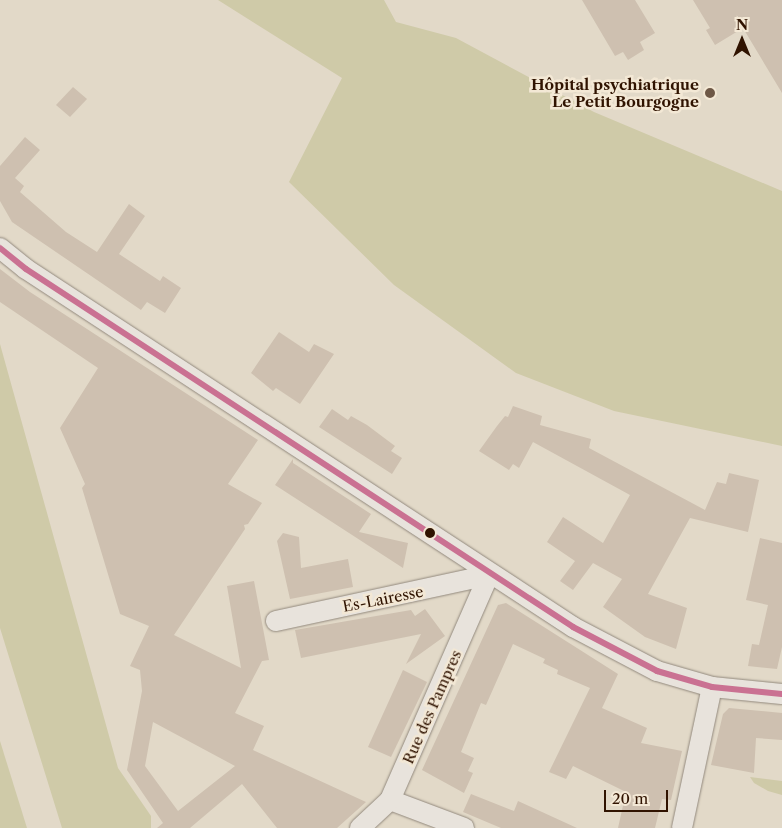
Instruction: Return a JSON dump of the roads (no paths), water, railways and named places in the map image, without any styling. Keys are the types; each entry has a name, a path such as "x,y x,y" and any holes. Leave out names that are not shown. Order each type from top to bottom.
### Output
{"street":[{"path":"0,248 26,269 300,446 489,575 613,650 657,671 712,687 782,694"},
{"name":"Es-Lairesse","path":"276,621 489,575"},
{"name":"Rue des Pampres","path":"360,828 390,800 489,575"},
{"path":"682,828 712,687"},
{"path":"390,800 464,828"}],"place":[{"name":"Hôpital psychiatrique Le Petit Bourgogne","path":"710,93"}]}
